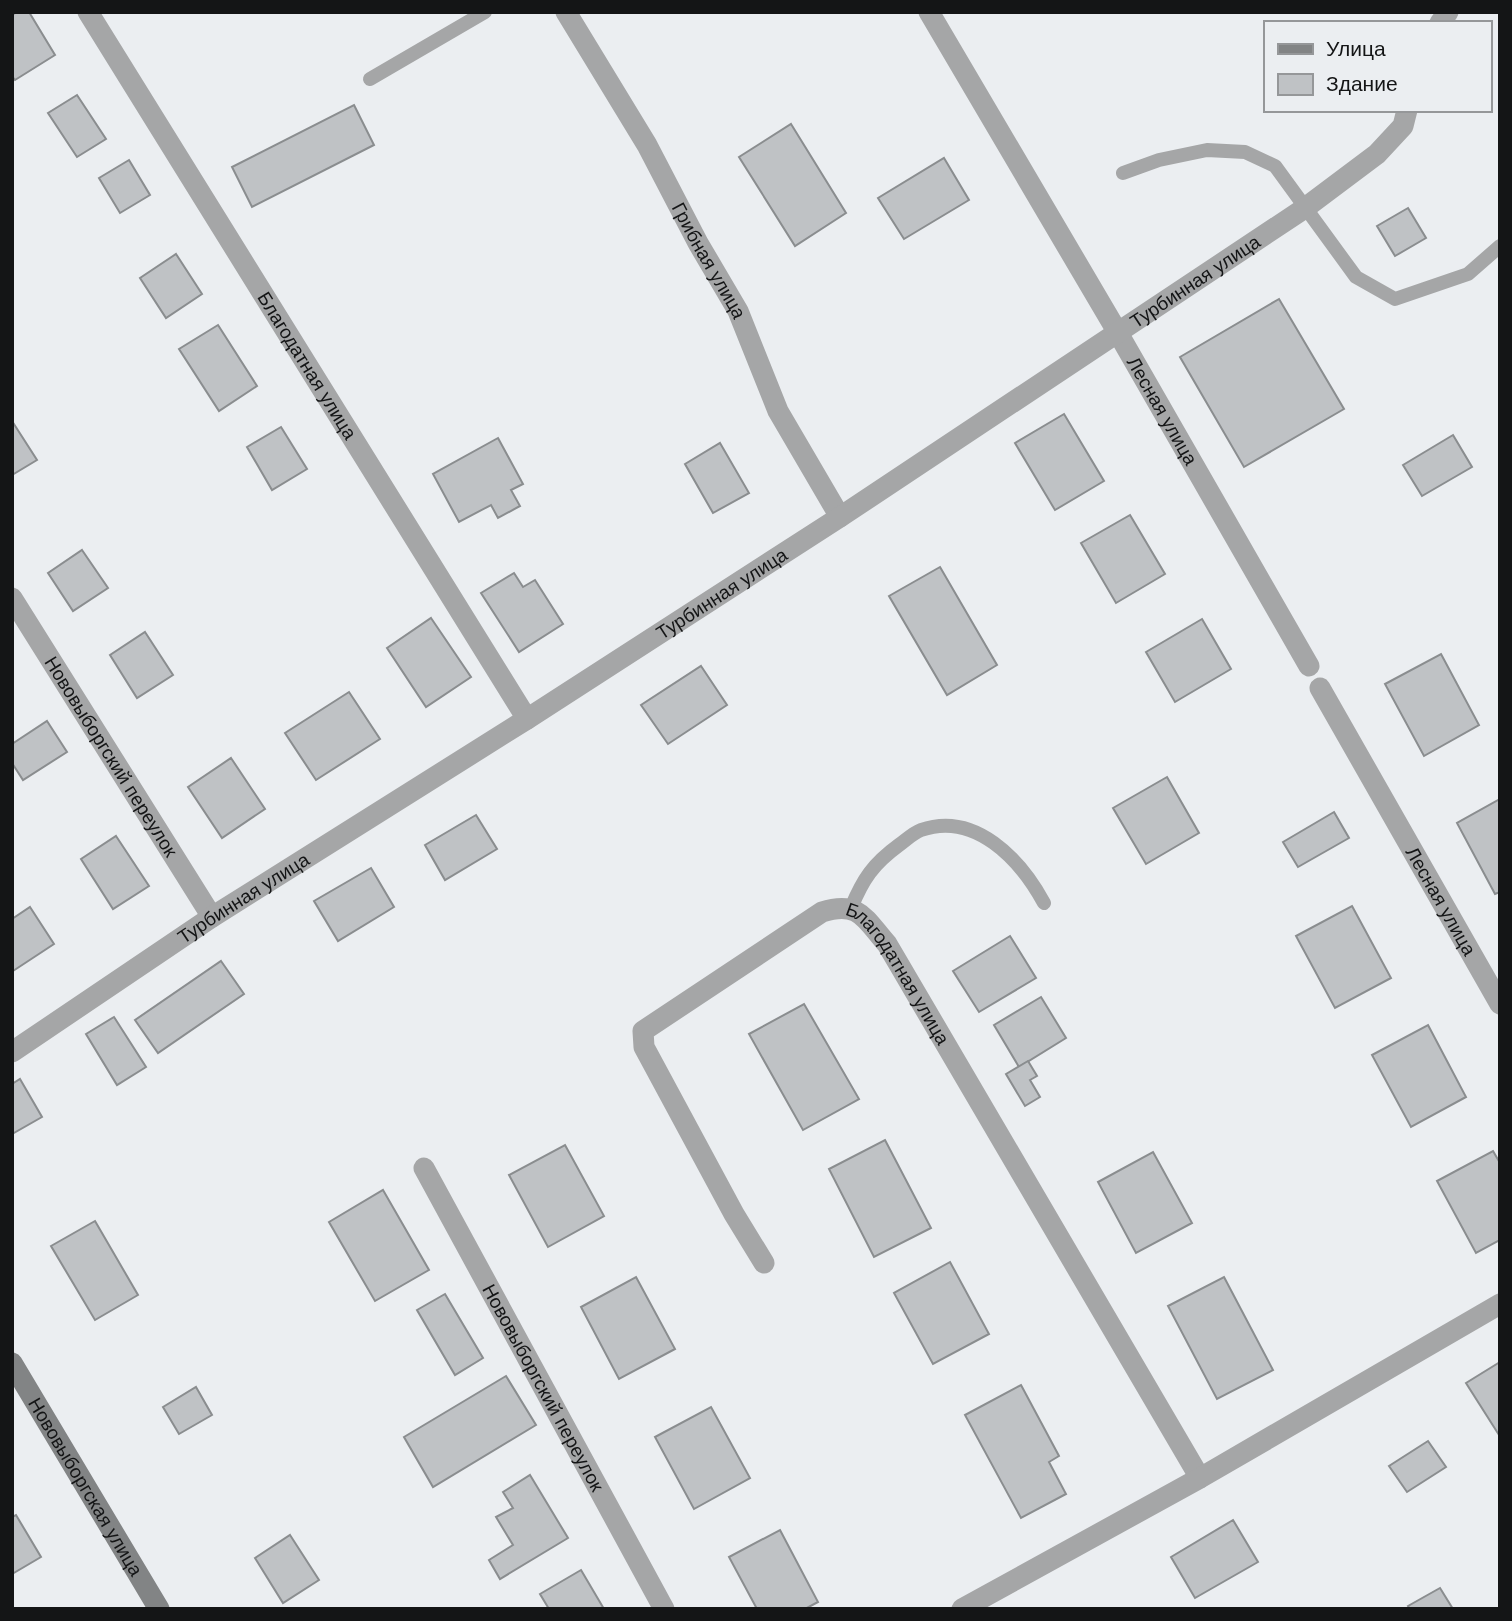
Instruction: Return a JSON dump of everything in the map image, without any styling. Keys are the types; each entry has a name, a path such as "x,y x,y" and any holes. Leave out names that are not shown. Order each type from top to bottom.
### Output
{"street":[{"name":"Благодатная улица","path":"88,12 527,719"},
{"name":"Грибная улица","path":"566,12 648,145 698,243 738,310 778,411 840,517"},
{"name":"Лесная улица","path":"929,12 1118,333 1309,666"},
{"name":"Турбинная улица","path":"12,1052 212,917 527,719 840,517 1305,208 1377,154 1403,125 1406,112"},
{"name":"Нововыборгский переулок","path":"12,598 212,917"},
{"name":"Лесная улица","path":"1320,688 1500,1004"},
{"name":"Благодатная улица","path":"764,1263 734,1214 644,1047 643,1031 822,912 837,907 851,908 859,912 887,944 1200,1478"},
{"name":"Нововыборгский переулок","path":"424,1168 664,1609"},
{"path":"962,1609 1200,1478 1500,1304"},
{"name":"Нововыборгская улица","path":"12,1363 159,1609"}],"lane":[{"path":"370,79 485,12"},
{"path":"1123,173 1159,160 1207,150 1245,152 1275,166 1356,277 1395,299 1468,274 1500,246"},
{"path":"851,908 861,883 884,856 918,831 950,825 978,832 989,839 1016,863 1044,902"}],"building":[{"path":"29,12 55,55 15,80 12,76 12,15"},
{"path":"77,95 106,139 77,157 48,113"},
{"path":"354,105 374,145 252,207 232,167"},
{"path":"791,124 846,213 795,246 739,157"},
{"path":"944,158 969,200 904,239 878,198"},
{"path":"129,160 150,195 120,213 99,178"},
{"path":"1408,208 1426,238 1395,256 1377,226"},
{"path":"176,254 202,294 166,318 140,278"},
{"path":"1279,299 1344,409 1244,467 1180,357"},
{"path":"218,325 257,386 219,411 179,349"},
{"path":"1064,414 1104,481 1055,510 1015,443"},
{"path":"12,421 37,460 12,475"},
{"path":"281,427 307,469 272,490 247,447"},
{"path":"1453,435 1472,467 1422,496 1403,465"},
{"path":"498,438 523,484 511,490 520,506 498,518 491,505 459,522 433,474"},
{"path":"720,443 749,493 713,513 685,464"},
{"path":"1130,515 1165,574 1116,603 1081,543"},
{"path":"82,550 108,588 73,611 48,573"},
{"path":"940,567 997,665 947,695 889,596"},
{"path":"514,573 523,587 535,580 563,624 519,652 481,593"},
{"path":"431,618 471,677 426,707 387,648"},
{"path":"1202,619 1231,669 1175,702 1146,652"},
{"path":"145,632 173,675 137,698 110,655"},
{"path":"1441,654 1479,725 1424,756 1385,684"},
{"path":"701,666 727,705 668,744 641,705"},
{"path":"349,692 380,739 316,780 285,733"},
{"path":"47,721 67,752 23,780 12,763 12,744"},
{"path":"231,758 265,809 222,838 188,787"},
{"path":"1167,777 1199,833 1146,864 1113,808"},
{"path":"1500,799 1500,892 1495,894 1457,823"},
{"path":"1334,812 1349,838 1298,867 1283,842"},
{"path":"476,815 497,849 445,880 425,845"},
{"path":"116,836 149,886 113,909 81,859"},
{"path":"371,868 394,907 338,941 314,901"},
{"path":"1352,906 1391,978 1335,1008 1296,936"},
{"path":"30,907 54,944 13,971 12,919"},
{"path":"1010,936 1036,978 979,1012 953,971"},
{"path":"221,961 244,994 158,1053 135,1020"},
{"path":"1041,997 1066,1038 1019,1067 994,1025"},
{"path":"804,1004 859,1099 803,1130 749,1034"},
{"path":"114,1017 146,1067 117,1085 86,1034"},
{"path":"1428,1025 1466,1097 1411,1127 1372,1055"},
{"path":"1028,1061 1037,1076 1030,1080 1040,1097 1025,1106 1006,1074"},
{"path":"20,1079 42,1117 12,1134 12,1084"},
{"path":"885,1140 931,1228 874,1257 829,1169"},
{"path":"565,1145 604,1216 548,1247 509,1175"},
{"path":"1493,1151 1500,1163 1500,1240 1476,1253 1437,1181"},
{"path":"1153,1152 1192,1223 1136,1253 1098,1182"},
{"path":"383,1190 429,1270 375,1301 329,1222"},
{"path":"95,1221 138,1295 95,1320 51,1246"},
{"path":"950,1262 989,1334 933,1364 894,1293"},
{"path":"636,1277 675,1349 619,1379 581,1307"},
{"path":"1224,1277 1273,1370 1217,1399 1168,1306"},
{"path":"445,1294 483,1358 455,1375 417,1310"},
{"path":"1500,1362 1500,1434 1499,1435 1466,1383"},
{"path":"506,1376 536,1425 433,1487 404,1437"},
{"path":"1021,1385 1059,1456 1049,1462 1066,1494 1021,1518 965,1415"},
{"path":"196,1387 212,1415 179,1434 163,1407"},
{"path":"711,1407 750,1478 694,1509 655,1437"},
{"path":"1428,1441 1446,1467 1407,1492 1389,1466"},
{"path":"530,1475 568,1538 500,1579 489,1560 513,1545 496,1517 513,1508 503,1492"},
{"path":"16,1515 41,1557 12,1574 12,1517"},
{"path":"1233,1520 1258,1562 1195,1598 1171,1557"},
{"path":"780,1530 818,1602 805,1609 757,1609 729,1557"},
{"path":"290,1535 319,1580 283,1603 255,1558"},
{"path":"581,1570 604,1609 549,1609 540,1594"},
{"path":"1440,1588 1453,1609 1410,1609 1408,1606"}]}
